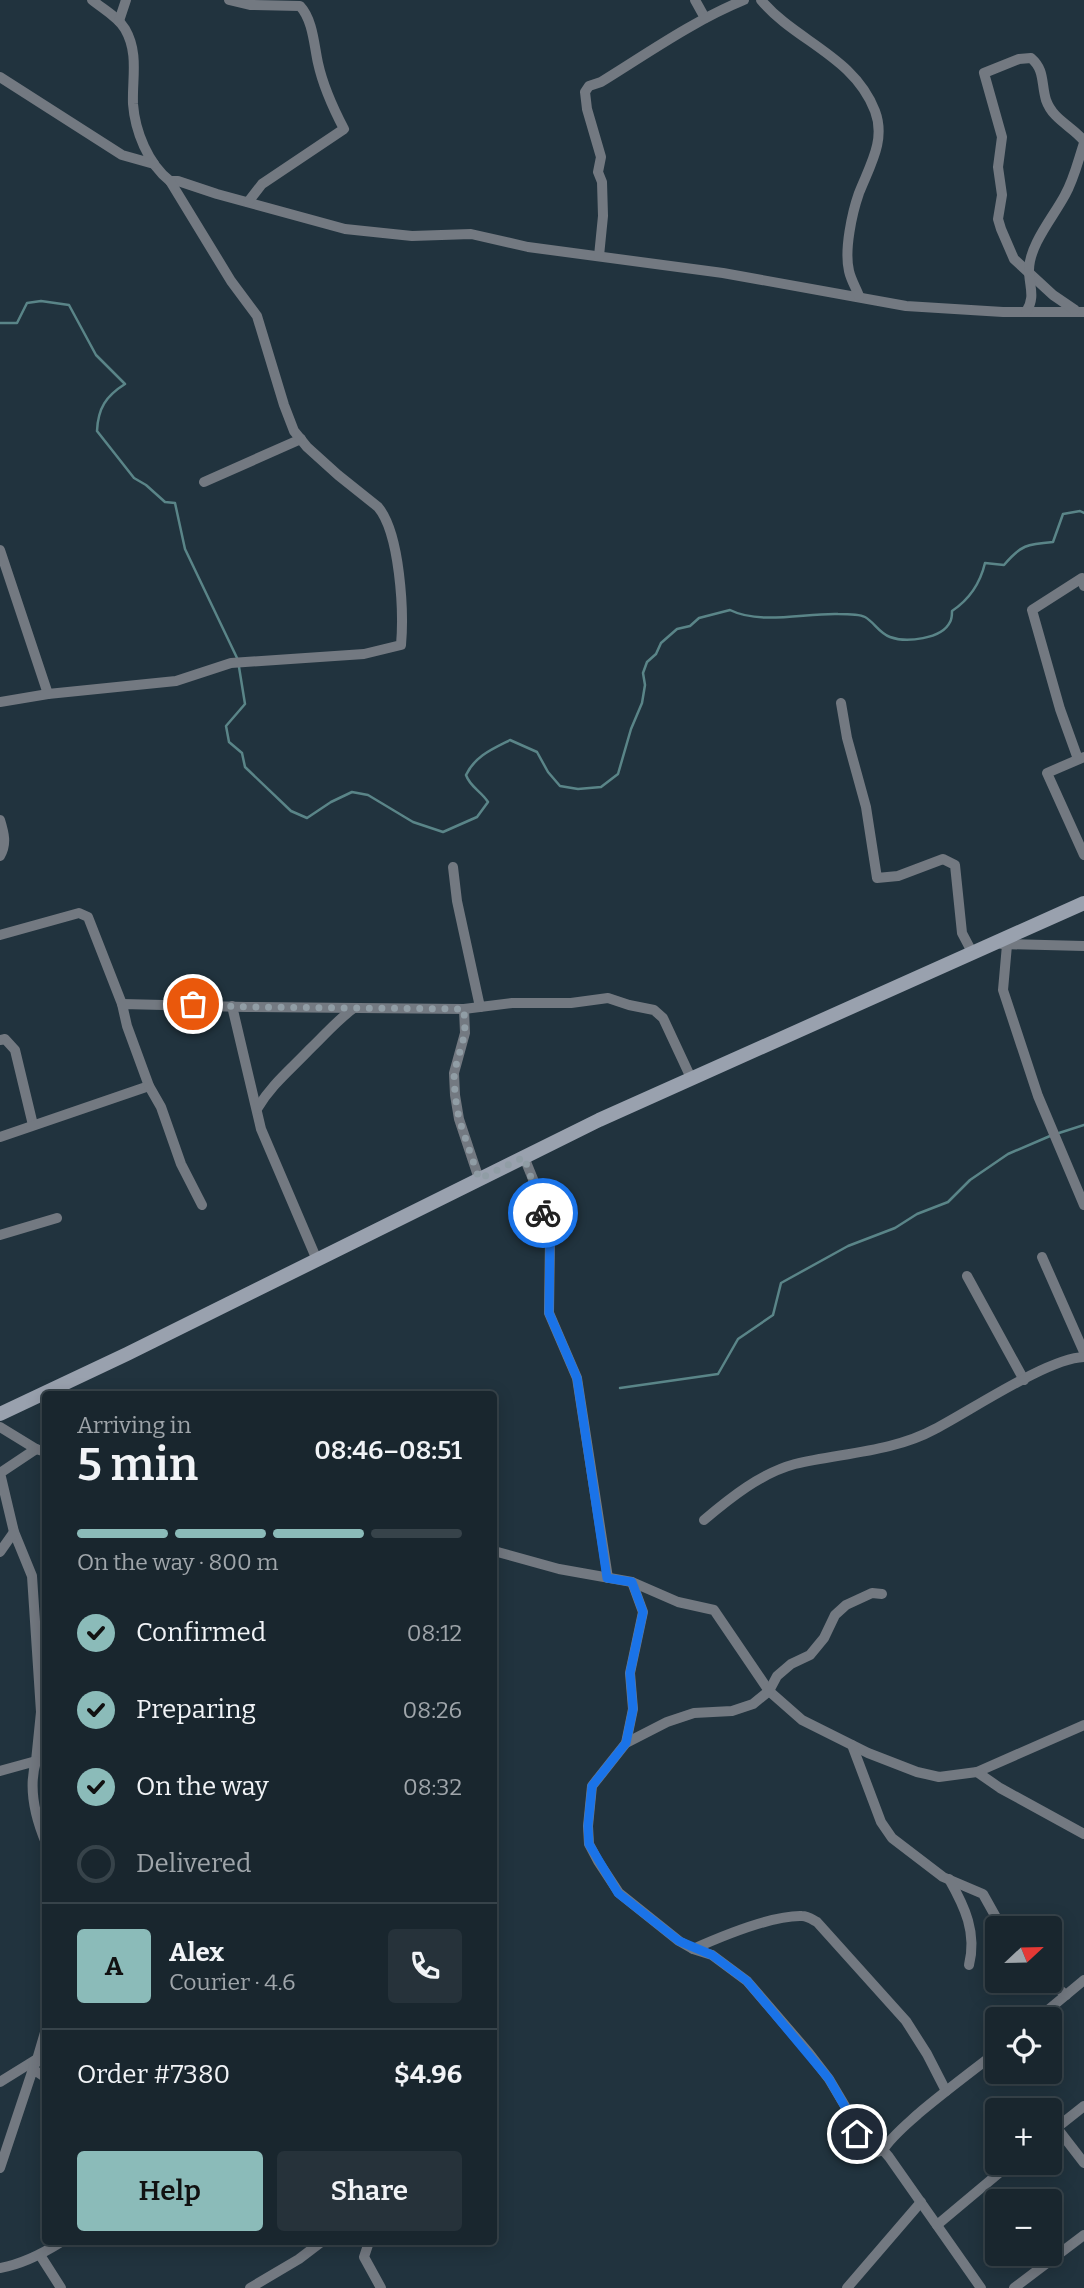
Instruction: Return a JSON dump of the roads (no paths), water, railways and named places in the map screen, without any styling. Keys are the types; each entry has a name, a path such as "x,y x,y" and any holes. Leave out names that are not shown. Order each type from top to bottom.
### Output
{"main road":[{"path":"49,1391 524,1157 691,1078 1084,903"},
{"path":"0,1414 42,1394"}],"street":[{"path":"0,702 48,694 176,681 231,663 364,654 401,645 401,590 386,516 294,431 257,316 230,282 170,181 154,164 136,119 133,104 135,56 125,29 92,0"},
{"path":"119,21 126,0"},
{"path":"229,0 250,5 300,6 305,11 318,65 344,129 262,184 248,202"},
{"path":"695,0 705,18"},
{"path":"600,256 603,205 602,181 598,172 601,157 587,109 585,92 589,86 601,82 705,18 744,0"},
{"path":"761,0 776,15 843,64 863,89 875,111 879,143 858,195 849,228 848,269 859,296"},
{"path":"1026,312 1033,293 1029,271 1034,250 1051,216 1066,194 1084,142 1079,134 1059,120 1052,110 1046,100 1043,73 1031,58 984,72 1002,137 998,167 1002,195 998,219 1014,259 1029,271 1040,284 1069,308 1082,312"},
{"path":"0,77 122,155 154,164"},
{"path":"170,181 178,181 345,229 412,236 471,234 528,247 723,273 906,306 1082,312"},
{"path":"204,482 301,439"},
{"path":"0,550 48,694"},
{"path":"1084,586 1082,578 1032,610 1060,709 1081,758 1048,773 1081,840 1084,855"},
{"path":"841,703 847,738 866,807 877,878 898,876 943,859 955,865 962,933 972,952"},
{"path":"0,820 5,835 0,856"},
{"path":"453,867 457,901 480,1007"},
{"path":"0,935 79,913 89,917 149,1086 161,1107 181,1164 202,1205"},
{"path":"989,944 1084,946"},
{"path":"1007,944 1003,990 1038,1096 1080,1184 1084,1205"},
{"path":"122,1004 464,1009 512,1003 571,1003 608,998 654,1010 663,1018 691,1078"},
{"path":"232,1006 261,1129 317,1260"},
{"path":"257,1109 268,1090 283,1074 342,1016 354,1008"},
{"path":"464,1009 465,1033 454,1073 455,1095 459,1119 479,1179"},
{"path":"0,1040 5,1039 15,1050 33,1125"},
{"path":"0,1137 149,1086"},
{"path":"524,1157 539,1194 550,1239 549,1313 577,1378 607,1578"},
{"path":"0,1235 57,1218"},
{"path":"1042,1257 1084,1352"},
{"path":"967,1276 1024,1380"},
{"path":"704,1520 767,1475 793,1465 918,1438 1024,1380 1075,1357 1084,1357"},
{"path":"0,1427 41,1450"},
{"path":"41,1450 0,1473 14,1532 32,1576 41,1712 41,1760 32,1780 33,1799 42,1834"},
{"path":"0,1552 14,1532"},
{"path":"497,1552 559,1569 632,1582 678,1602 714,1610 769,1691 802,1720 852,1745 917,1772 939,1777 977,1772 1084,1726"},
{"path":"626,1743 633,1709 630,1673 643,1612 632,1582"},
{"path":"882,1594 872,1594 846,1605 835,1615 824,1638 810,1655 791,1664 777,1676 769,1691 753,1704 732,1711 695,1713 667,1722 626,1743 592,1786 589,1844 618,1893 679,1941 712,1955 747,1981 829,2079 867,2151 874,2153 883,2150 892,2138 985,2061"},
{"path":"852,1745 881,1822 892,1838 949,1879 983,1894 995,1916"},
{"path":"0,1771 41,1760"},
{"path":"977,1772 1000,1788 1084,1834"},
{"path":"949,1879 968,1921 973,1947 969,1965"},
{"path":"693,1949 719,1937 774,1921 802,1916 817,1922 906,2021 946,2091"},
{"path":"1052,2007 1084,1980"},
{"path":"1062,1992 1066,1995"},
{"path":"0,2082 39,2060"},
{"path":"0,2168 39,2060"},
{"path":"1062,2124 1084,2106"},
{"path":"1062,2139 1084,2164"},
{"path":"883,2150 981,2288"},
{"path":"937,2225 997,2175"},
{"path":"848,2288 921,2203"},
{"path":"1014,2288 1084,2235"},
{"path":"0,2268 40,2255 56,2245"},
{"path":"250,2288 317,2245"},
{"path":"368,2245 364,2257 381,2288"},
{"path":"40,2255 61,2288"}],"waterway":[{"path":"0,323 17,323 27,303 41,301 69,305 96,355 125,384 104,403 97,431 134,478 165,502 175,503 185,549 238,660"},
{"path":"239,667 245,704 226,726 229,742 242,753 245,767 291,811 307,818 352,792 368,795 413,822 443,832 477,817 488,802 466,775 479,758 510,740 537,752 560,786 578,789 601,787 618,774 642,703 645,685 643,673 647,662 656,654 661,643 677,629 690,626 699,618 730,610 768,618 852,614 865,617 883,633 897,639 932,636 946,628 952,611 973,590 985,563 1004,565 1025,547 1053,542 1063,514 1080,511 1084,513"},
{"path":"1059,1133 1084,1125"},
{"path":"620,1388 718,1374 738,1339 773,1315 781,1283 848,1246 895,1228 917,1214 948,1202 970,1180 1008,1154 1050,1136"}]}
